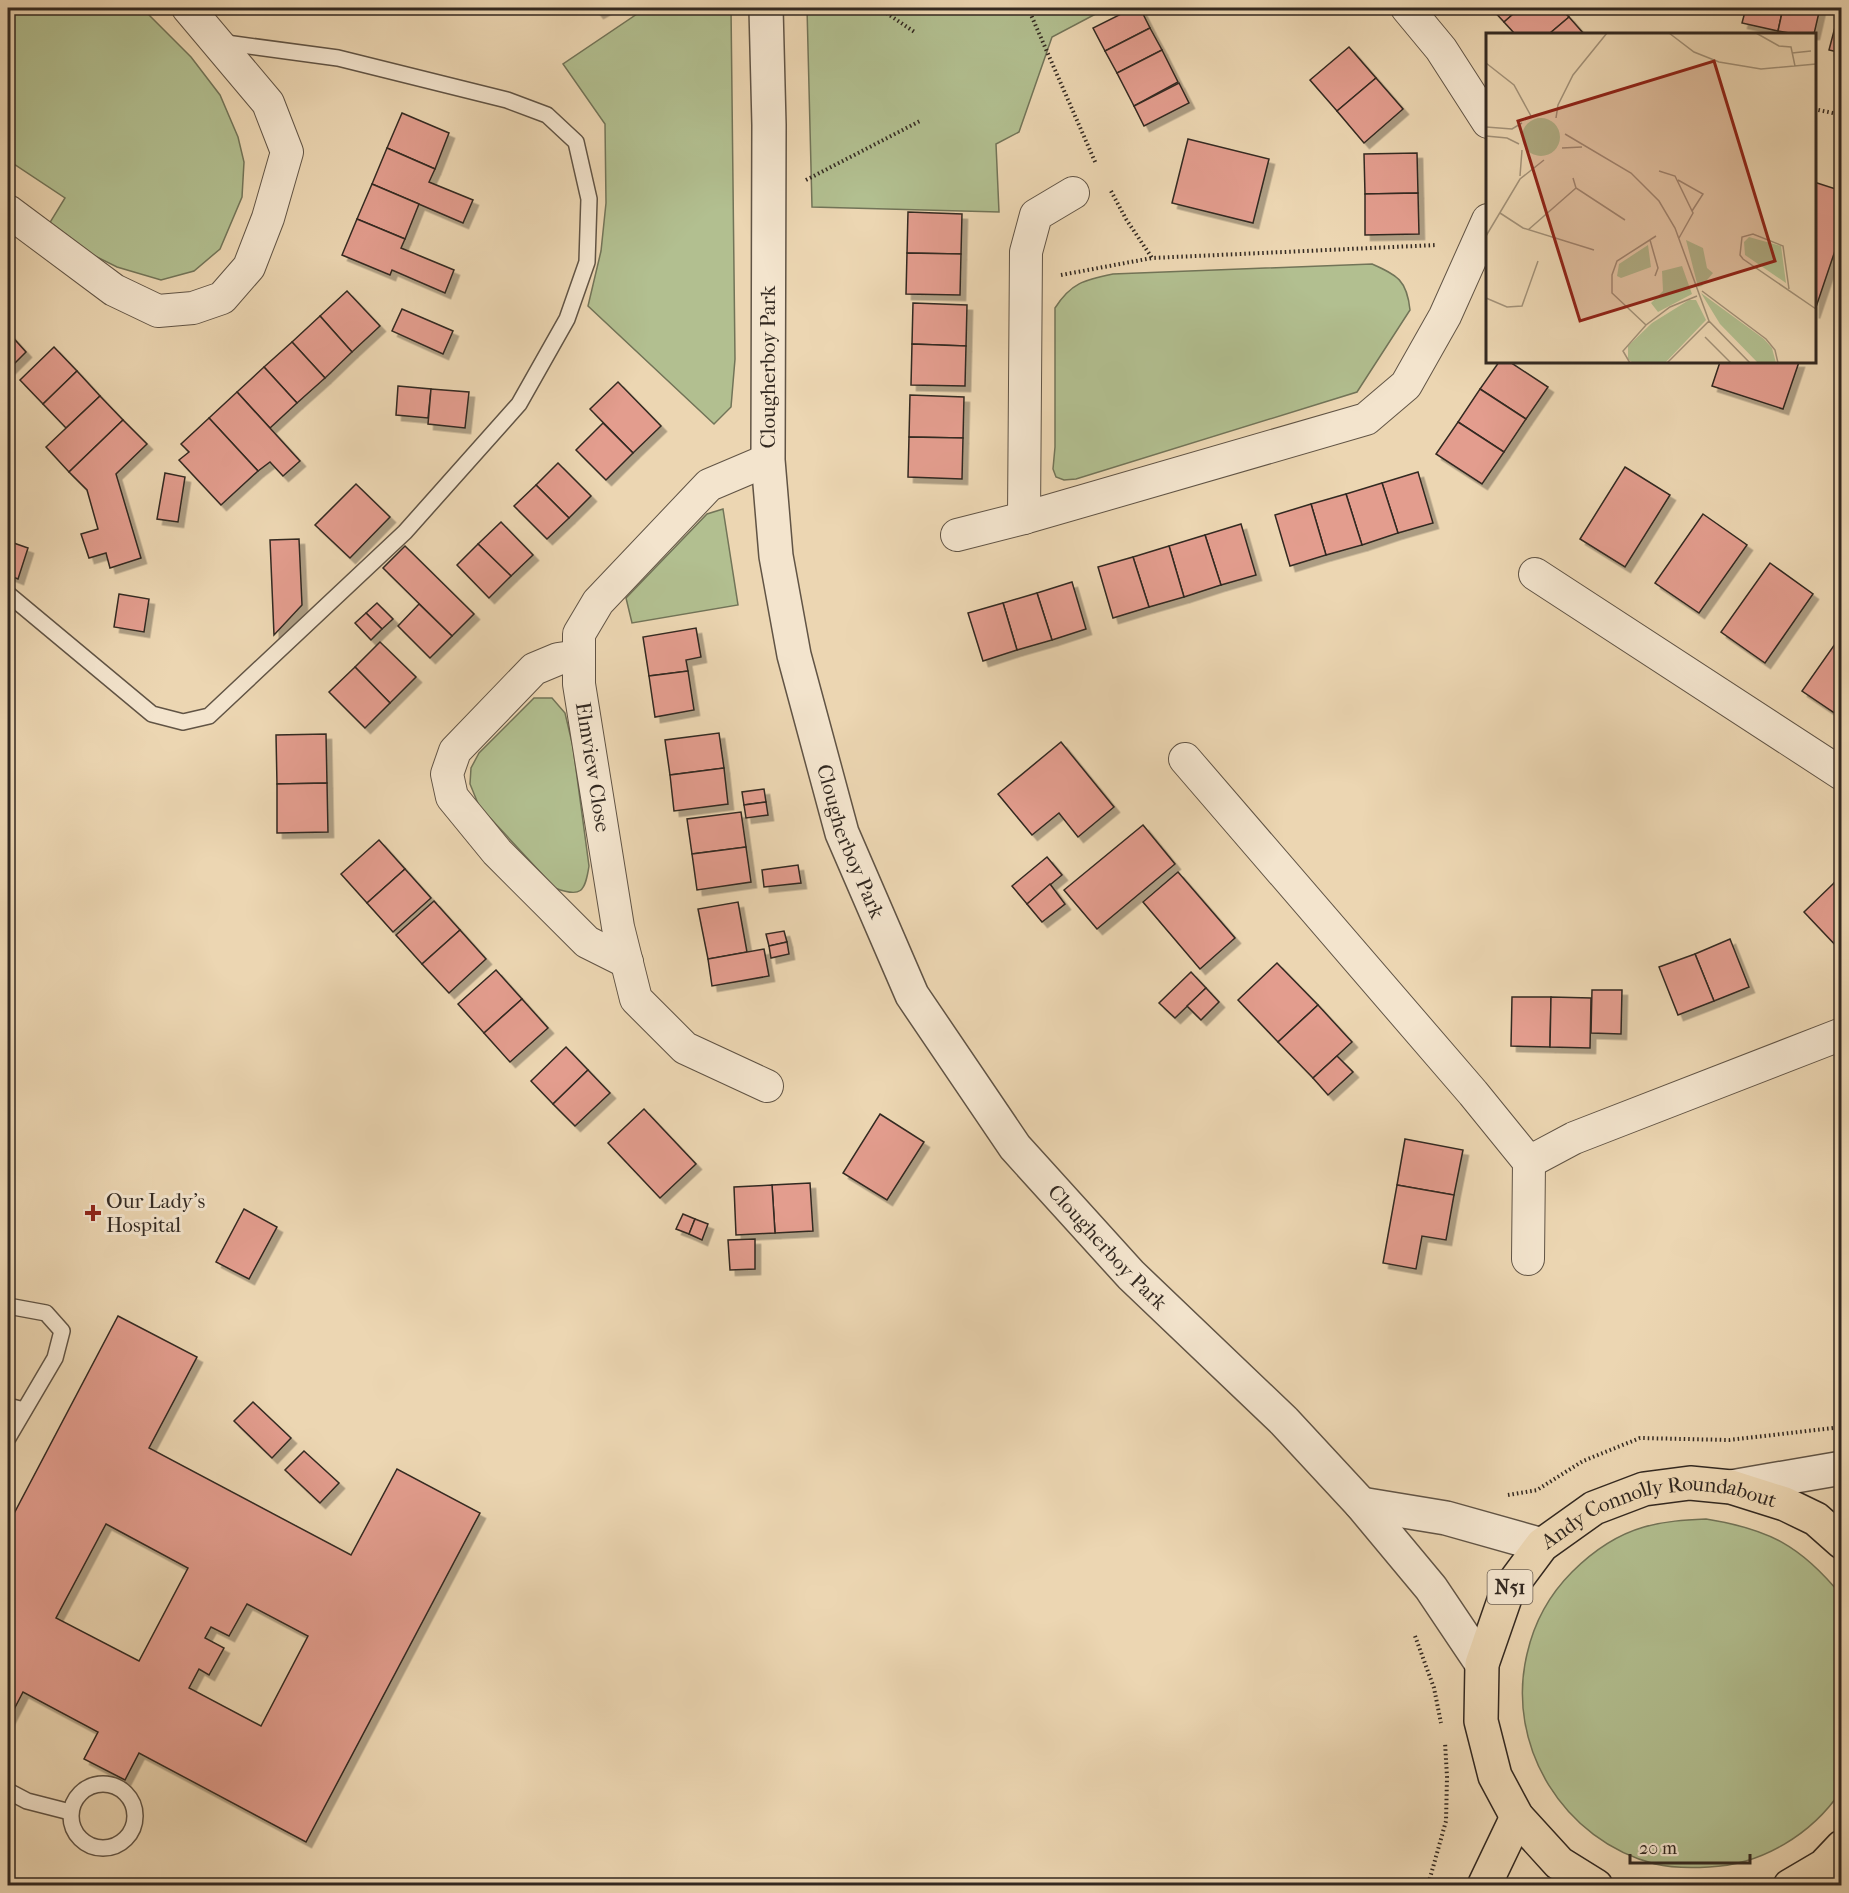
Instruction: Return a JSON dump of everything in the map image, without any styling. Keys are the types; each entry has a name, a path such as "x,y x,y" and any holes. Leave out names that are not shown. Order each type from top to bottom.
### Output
{"main road":[{"name":"Andy Connolly Roundabout","path":"1596,1886 1559,1863 1517,1817 1495,1776 1481,1721 1482,1664 1507,1592 1542,1545 1594,1508 1644,1489 1690,1484 1731,1487 1785,1504 1816,1519 1842,1542"},
{"path":"1484,1886 1517,1817"},
{"path":"1790,1886 1836,1858"}],"street":[{"path":"8,211 114,290 158,311 194,308 222,298 249,267 268,218 288,152 268,103 188,8"},
{"name":"Clougherboy Park","path":"766,8 769,198 768,460 776,556 794,655 842,833 912,995 1015,1147 1131,1275 1284,1421 1361,1504 1431,1588 1482,1664"},
{"path":"1407,8 1441,48 1486,119"},
{"path":"1024,518 1026,252 1036,215 1073,193"},
{"path":"957,535 1024,518 1366,419 1406,385 1445,316 1482,231"},
{"name":"Elmview Close","path":"767,1086 686,1048 636,999 618,927 579,684 579,634 598,602 709,485 768,460"},
{"path":"1535,574 1842,774"},
{"path":"579,656 558,659 534,669 455,751 447,774 452,797 497,852 587,942 627,962"},
{"path":"1185,759 1465,1084 1529,1162 1528,1259"},
{"path":"1529,1162 1574,1138 1842,1034"},
{"path":"1731,1487 1842,1468"},
{"path":"1361,1504 1446,1518 1542,1545"}],"lane":[{"path":"8,594 152,714 183,722 209,716 405,532 519,404 567,319 587,262 589,199 576,142 547,115 507,100 338,58 216,41"},
{"path":"8,1305 46,1313 62,1331 55,1358 8,1438"},
{"path":"8,1406 24,1410"},
{"path":"106,1784 116,1787 131,1800 135,1810 135,1822 124,1841 114,1847 92,1847 83,1842 75,1833 70,1812 73,1802 87,1787 106,1784"},
{"path":"8,1791 27,1801 70,1812"}],"path":[{"path":"879,8 916,33"},
{"path":"1028,8 1099,171"},
{"path":"1816,109 1842,116"},
{"path":"769,198 920,122"},
{"path":"1110,190 1125,219 1152,258"},
{"path":"1026,282 1152,258 1482,231"},
{"path":"1414,1634 1434,1688 1443,1730"},
{"path":"1424,1886 1430,1878 1446,1821 1445,1741"},
{"path":"8,1881 15,1886"}],"green space":[{"path":"8,8 142,8 191,57 220,95 238,137 244,162 242,197 220,249 194,271 161,280 117,267 75,246 49,224 65,198 8,160"},
{"path":"646,8 731,8 735,359 731,407 714,424 588,306 601,251 606,203 605,124 563,64"},
{"path":"807,8 1107,8 1052,37 1019,132 996,144 999,212 812,207"},
{"path":"1372,264 1399,280 1409,300 1410,310 1357,392 1076,479 1064,480 1056,477 1053,469 1055,308 1073,288 1094,278 1113,274"},
{"path":"723,509 738,605 632,623 626,598 707,514"},
{"path":"534,698 552,698 565,713 573,747 589,866 586,882 580,891 576,892 555,888 479,806 470,784 471,768 479,753"},
{"path":"1706,1519 1748,1528 1782,1542 1812,1564 1841,1595 1841,1791 1816,1821 1784,1844 1766,1853 1729,1865 1675,1867 1655,1864 1622,1852 1594,1834 1569,1812 1549,1785 1534,1755 1525,1722 1522,1688 1527,1654 1538,1620 1556,1590 1580,1565 1605,1545 1634,1530 1667,1522"}],"building":[{"path":"594,8 607,8 598,13"},
{"path":"1133,8 1140,8 1150,28 1105,51 1093,28"},
{"path":"1491,8 1520,8 1504,22"},
{"path":"1520,8 1560,8 1569,17 1550,33 1514,33 1504,22"},
{"path":"1746,8 1783,8 1778,31 1742,23"},
{"path":"1783,8 1820,8 1814,33 1778,31"},
{"path":"1840,8 1842,8 1842,53 1829,50"},
{"path":"1569,17 1583,33 1550,33"},
{"path":"1150,28 1162,50 1117,73 1105,51"},
{"path":"1349,47 1376,78 1337,111 1310,80"},
{"path":"1162,50 1178,82 1134,106 1117,73"},
{"path":"1376,78 1403,109 1364,143 1337,111"},
{"path":"1179,83 1189,103 1144,126 1134,106"},
{"path":"402,113 449,133 435,169 387,148"},
{"path":"1188,139 1269,159 1253,223 1172,203"},
{"path":"387,148 435,169 429,182 473,200 463,223 372,184"},
{"path":"1417,153 1418,193 1365,194 1364,154"},
{"path":"1816,183 1842,191 1842,230 1816,307"},
{"path":"372,184 419,204 405,239 357,219"},
{"path":"1418,193 1419,234 1365,235 1365,194"},
{"path":"908,212 962,214 961,254 907,253"},
{"path":"357,219 405,239 401,248 454,270 445,293 392,270 390,275 342,255"},
{"path":"907,253 961,254 960,295 906,294"},
{"path":"347,291 380,326 352,352 320,316"},
{"path":"913,303 967,305 966,346 912,344"},
{"path":"402,309 453,331 443,354 392,331"},
{"path":"320,316 352,352 325,378 292,342"},
{"path":"8,332 26,352 8,370"},
{"path":"292,342 325,378 297,403 264,367"},
{"path":"912,344 966,346 965,386 911,385"},
{"path":"54,347 77,371 43,404 20,380"},
{"path":"1498,363 1512,363 1548,387 1526,419 1480,389"},
{"path":"1720,363 1799,363 1783,409 1712,386"},
{"path":"264,367 297,403 270,428 237,392"},
{"path":"77,371 100,396 66,428 43,404"},
{"path":"618,382 661,426 633,453 590,409"},
{"path":"398,386 431,389 428,418 396,415"},
{"path":"431,389 469,392 465,428 428,424"},
{"path":"1480,389 1526,419 1504,452 1458,422"},
{"path":"237,392 300,461 283,476 270,462 258,471 209,418"},
{"path":"910,395 964,397 963,438 909,437"},
{"path":"100,396 123,420 69,472 46,447"},
{"path":"209,418 258,471 221,505 179,460 189,452 181,444"},
{"path":"123,420 147,444 116,474 141,558 110,568 106,553 89,558 81,534 98,529 87,490 69,472"},
{"path":"1458,422 1504,452 1482,484 1436,454"},
{"path":"603,423 633,453 606,480 576,450"},
{"path":"909,437 963,438 962,479 908,477"},
{"path":"558,463 591,496 569,518 536,485"},
{"path":"1625,467 1670,495 1625,567 1580,539"},
{"path":"1418,472 1433,523 1398,533 1382,483"},
{"path":"165,473 185,477 178,522 157,519"},
{"path":"1382,483 1398,533 1362,545 1346,494"},
{"path":"356,484 390,517 350,558 315,525"},
{"path":"536,485 569,518 547,539 514,506"},
{"path":"1346,494 1362,545 1326,555 1311,504"},
{"path":"1311,504 1326,555 1290,566 1275,515"},
{"path":"1703,514 1747,545 1699,613 1655,583"},
{"path":"501,522 533,555 511,576 478,544"},
{"path":"1241,524 1256,575 1221,585 1205,535"},
{"path":"1205,535 1221,585 1184,597 1169,546"},
{"path":"299,539 302,605 274,635 270,540"},
{"path":"8,541 28,548 18,579 8,575"},
{"path":"478,544 511,576 489,598 457,565"},
{"path":"405,546 474,614 452,636 383,568"},
{"path":"1169,546 1184,597 1149,607 1133,557"},
{"path":"1133,557 1149,607 1113,618 1098,567"},
{"path":"1770,563 1813,594 1765,663 1721,632"},
{"path":"1072,582 1086,629 1052,640 1037,593"},
{"path":"1037,593 1052,640 1017,650 1003,603"},
{"path":"119,594 149,599 144,632 114,627"},
{"path":"377,603 393,619 382,629 366,613"},
{"path":"1003,603 1017,650 983,661 968,613"},
{"path":"419,604 452,636 430,658 398,626"},
{"path":"366,613 382,629 371,640 355,623"},
{"path":"696,628 701,657 686,660 688,671 649,676 643,637"},
{"path":"1842,634 1842,718 1802,691"},
{"path":"380,642 416,677 390,703 355,667"},
{"path":"355,667 390,703 365,728 329,692"},
{"path":"688,671 694,710 655,717 649,676"},
{"path":"719,733 724,768 670,775 665,740"},
{"path":"326,734 327,783 277,784 276,735"},
{"path":"1061,742 1114,807 1078,837 1059,813 1032,835 998,794"},
{"path":"724,768 728,804 674,811 670,775"},
{"path":"327,783 328,832 277,833 277,784"},
{"path":"764,789 766,802 744,805 742,792"},
{"path":"766,802 768,815 746,818 744,805"},
{"path":"741,812 746,847 692,854 687,819"},
{"path":"1143,825 1175,864 1097,929 1064,890"},
{"path":"379,840 405,869 367,903 341,874"},
{"path":"746,847 751,882 697,890 692,854"},
{"path":"1047,857 1062,875 1027,904 1012,886"},
{"path":"798,865 801,883 764,887 762,870"},
{"path":"405,869 431,898 393,932 367,903"},
{"path":"1178,872 1235,938 1200,969 1143,902"},
{"path":"1842,875 1842,891 1834,883"},
{"path":"1834,883 1842,891 1842,948 1840,950 1804,912"},
{"path":"1050,884 1065,904 1042,922 1027,904"},
{"path":"434,901 460,930 422,964 396,935"},
{"path":"738,902 747,952 708,959 698,909"},
{"path":"460,930 486,959 449,993 422,964"},
{"path":"784,931 787,942 769,946 766,934"},
{"path":"1730,939 1749,987 1714,1001 1695,954"},
{"path":"787,942 789,954 771,958 769,946"},
{"path":"764,949 769,976 712,986 708,959"},
{"path":"1695,954 1714,1001 1678,1015 1659,967"},
{"path":"1277,963 1318,1005 1278,1042 1238,1000"},
{"path":"496,970 522,999 484,1033 458,1004"},
{"path":"1191,972 1206,988 1175,1018 1159,1003"},
{"path":"1206,988 1219,1002 1201,1020 1187,1006"},
{"path":"1592,990 1622,990 1621,1034 1591,1033"},
{"path":"1512,997 1551,997 1550,1047 1511,1046"},
{"path":"1551,997 1591,998 1590,1048 1550,1047"},
{"path":"522,999 548,1028 510,1062 484,1033"},
{"path":"1318,1005 1352,1042 1313,1078 1278,1042"},
{"path":"566,1047 588,1070 553,1104 531,1081"},
{"path":"1337,1056 1353,1072 1328,1095 1313,1078"},
{"path":"588,1070 610,1093 575,1126 553,1104"},
{"path":"644,1109 696,1164 660,1198 608,1143"},
{"path":"880,1114 924,1142 887,1200 843,1173"},
{"path":"1405,1139 1463,1150 1454,1195 1397,1185"},
{"path":"810,1183 813,1231 775,1233 772,1185"},
{"path":"772,1185 775,1233 736,1235 734,1187"},
{"path":"1397,1185 1454,1195 1446,1240 1422,1236 1416,1269 1383,1263"},
{"path":"244,1209 277,1227 249,1279 216,1262"},
{"path":"683,1214 695,1219 689,1234 676,1229"},
{"path":"695,1219 708,1224 702,1240 689,1234"},
{"path":"755,1239 755,1269 730,1270 728,1240"},
{"path":"118,1316 197,1357 149,1448 351,1555 397,1469 480,1513 306,1842 139,1753 125,1780 84,1759 98,1732 23,1692 8,1721 8,1525","holes":["106,1524 188,1568 139,1661 56,1618","247,1604 308,1636 261,1726 189,1688 199,1669 209,1675 224,1648 205,1638 211,1627 229,1636"]},
{"path":"253,1402 291,1438 272,1458 234,1421"},
{"path":"304,1451 339,1483 320,1503 285,1470"}],"place":[{"name":"Our Lady’s Hospital","path":"93,1213"}]}
